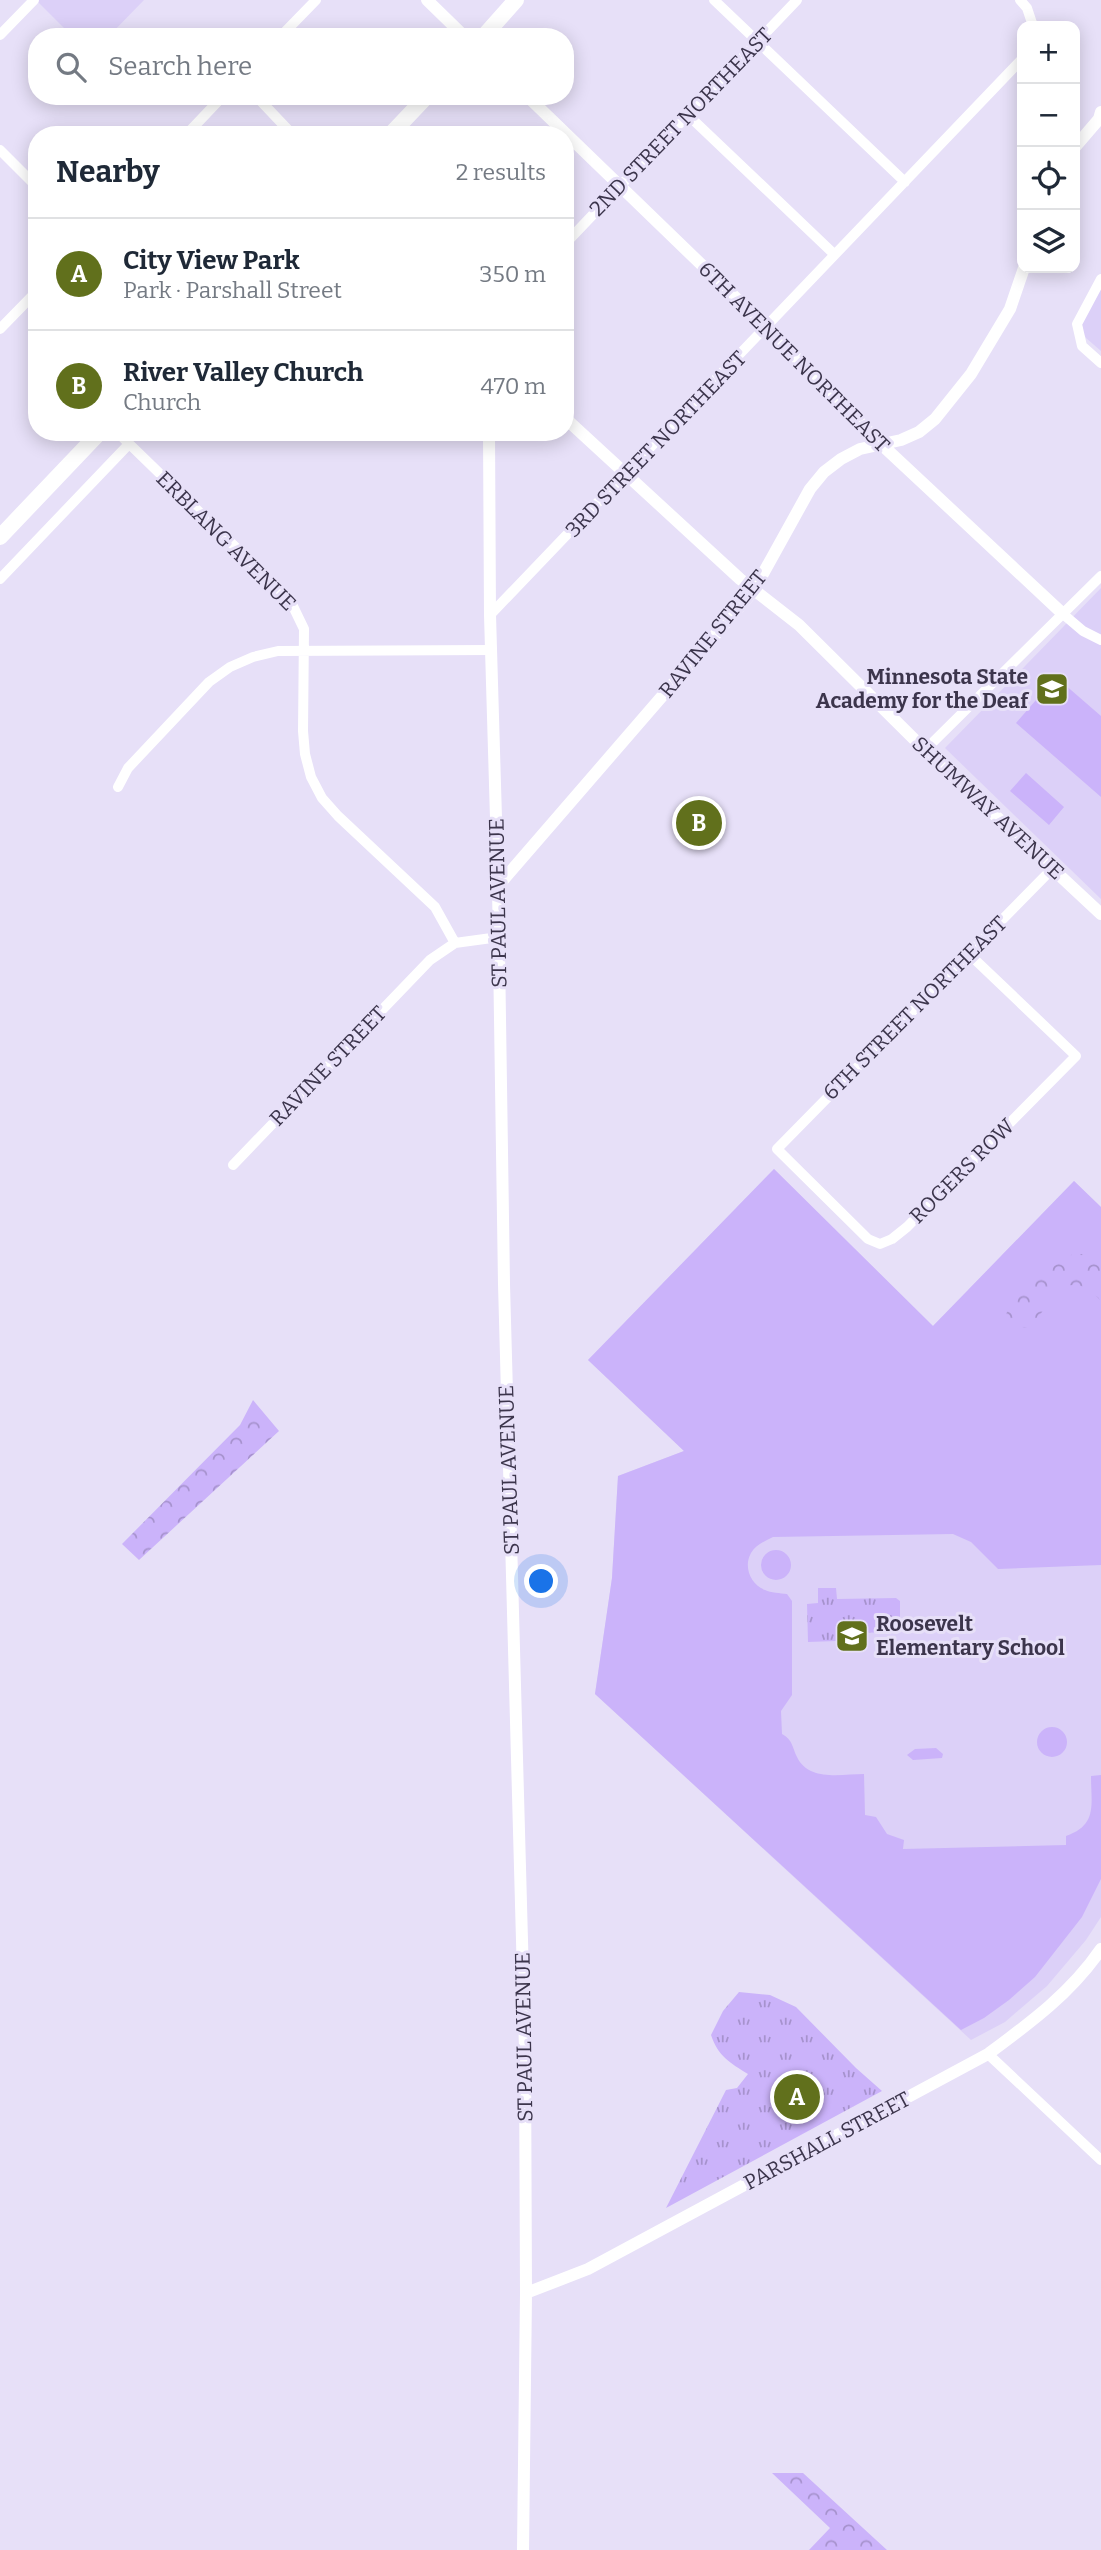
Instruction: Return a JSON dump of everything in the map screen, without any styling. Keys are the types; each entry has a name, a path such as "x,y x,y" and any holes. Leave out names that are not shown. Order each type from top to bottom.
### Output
{"main road":[{"path":"490,28 516,0"},
{"path":"399,126 418,105"},
{"path":"0,537 91,441"}],"street":[{"path":"0,35 34,0"},
{"path":"290,28 316,0"},
{"path":"427,0 456,28"},
{"path":"714,0 905,182"},
{"name":"2ND STREET NORTHEAST","path":"574,234 797,0"},
{"path":"1020,0 1027,8 1031,21"},
{"name":"3RD STREET NORTHEAST","path":"491,615 1017,64"},
{"path":"195,126 214,105"},
{"path":"265,105 284,126"},
{"name":"6TH AVENUE NORTHEAST","path":"536,105 558,126"},
{"path":"1080,141 1101,112"},
{"path":"688,115 834,254"},
{"name":"6TH AVENUE NORTHEAST","path":"574,141 767,328 882,445 1063,614"},
{"path":"0,150 28,178"},
{"name":"RAVINE STREET","path":"498,886 754,590 810,489 824,472 860,449 901,440 919,432 936,419 971,374 1010,309 1022,273"},
{"path":"1101,279 1077,324 1082,346 1101,363"},
{"path":"0,329 28,300"},
{"name":"SHUMWAY AVENUE","path":"574,427 754,590 799,625 925,750 1101,914"},
{"name":"ERBLANG AVENUE","path":"126,441 290,600 304,629 303,731 311,777 322,798 338,816 435,907 456,943"},
{"name":"ST PAUL AVENUE","path":"489,441 504,1284 525,2050 523,2550"},
{"path":"0,579 129,444"},
{"path":"925,750 1101,576"},
{"path":"1063,614 1083,631 1101,640"},
{"path":"118,788 128,768 209,682 230,667 253,657 278,651 492,650"},
{"name":"6TH STREET NORTHEAST","path":"880,1244 868,1239 777,1149 1053,868"},
{"name":"RAVINE STREET","path":"233,1166 430,960 456,943 499,937"},
{"name":"ROGERS ROW","path":"880,1244 892,1239 907,1227 1076,1056 968,954"},
{"name":"PARSHALL STREET","path":"526,2293 588,2269 988,2054 1048,2009 1101,1950"},
{"path":"988,2054 1101,2160"}],"shaded area":[{"path":"36,0 144,0 117,28 64,28"},
{"path":"1101,279 1101,351 1086,338 1077,324"},
{"name":"Minnesota State Academy for the Deaf","path":"1101,588 1101,899 945,748"},
{"name":"Roosevelt Elementary School","path":"774,1169 933,1326 1074,1181 1101,1207 1101,1917 1086,1940 1047,1986 1005,2022 971,2040 595,1694 612,1578 618,1476 684,1451 588,1360"}],"green space":[{"path":"1056,677 1101,716 1101,797 1016,723"},
{"path":"1026,773 1064,807 1049,825 1010,791"},
{"name":"Roosevelt Elementary School","path":"774,1169 933,1326 1074,1181 1101,1207 1101,1565 998,1569 971,1542 953,1534 773,1537 755,1548 749,1558 748,1570 752,1580 760,1588 787,1594 792,1601 792,1695 781,1711 782,1734 790,1741 802,1765 809,1770 827,1775 864,1774 865,1815 876,1817 887,1834 904,1840 903,1849 1066,1845 1066,1836 1083,1826 1091,1812 1091,1776 1101,1775 1101,1879 1082,1917 1035,1977 984,2018 961,2030 595,1694 612,1578 618,1476 684,1451 588,1360"},
{"path":"1073,1254 1101,1254 1101,1301 1083,1287 1059,1287 1043,1311 1027,1328 1012,1325 1006,1314 1019,1295 1045,1272"},
{"path":"253,1400 279,1431 139,1560 122,1544 240,1425"},
{"path":"776,1550 782,1551 790,1559 790,1571 782,1579 776,1580 770,1579 762,1571 761,1565 762,1559 770,1551"},
{"path":"818,1588 836,1588 837,1599 896,1598 900,1601 900,1625 893,1626 893,1632 855,1633 854,1637 837,1637 836,1641 808,1642 807,1604 818,1603"},
{"path":"1052,1727 1063,1731 1067,1742 1063,1753 1052,1757 1041,1753 1037,1742 1041,1731"},
{"path":"936,1748 943,1754 942,1758 913,1760 907,1755 915,1749"},
{"path":"739,1992 770,1995 796,2007 882,2091 666,2208 726,2090 737,2088 748,2074 725,2058 711,2035 723,2011"},
{"path":"772,2473 803,2473 887,2550 809,2550 830,2528"}],"place":[{"name":"Minnesota State Academy for the Deaf","path":"1052,689"},
{"name":"River Valley Church","path":"699,823"},
{"name":"Roosevelt Elementary School","path":"852,1636"},
{"name":"City View Park","path":"797,2097"}]}
